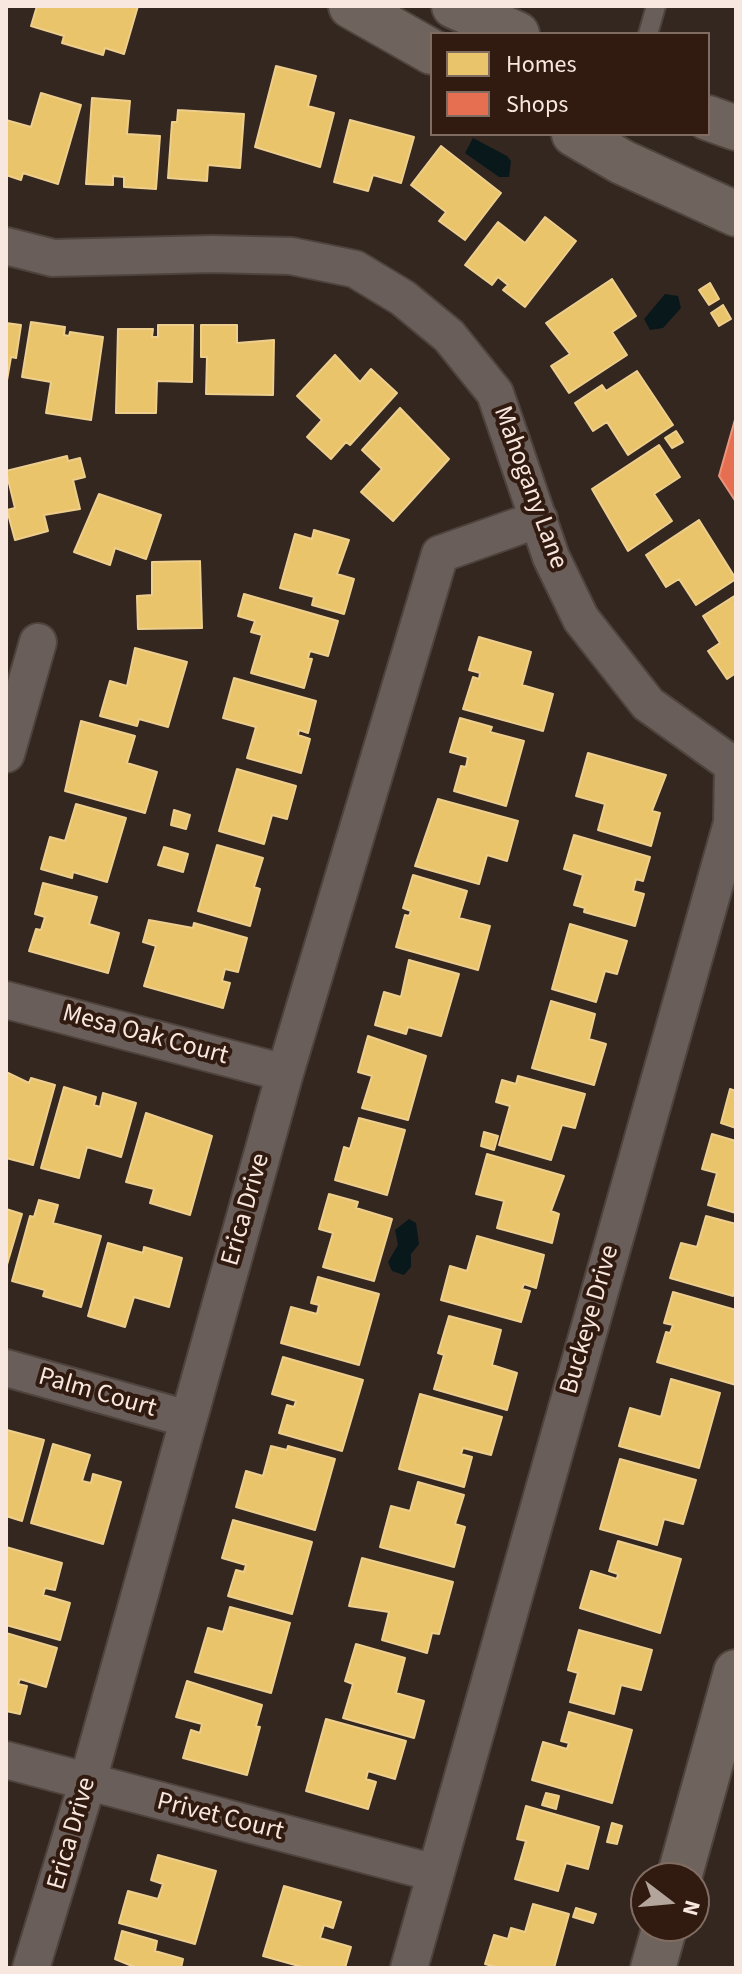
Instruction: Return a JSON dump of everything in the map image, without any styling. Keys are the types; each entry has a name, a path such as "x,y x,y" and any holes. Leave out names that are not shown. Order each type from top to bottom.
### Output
{"main road":[{"path":"351,6 430,51"},
{"path":"455,6 513,32"},
{"path":"710,119 736,128"},
{"path":"577,136 622,162 736,214"},
{"path":"683,1862 736,1672"},
{"path":"653,1968 660,1942"}],"street":[{"name":"Mahogany Lane","path":"6,246 53,258 212,254 291,256 355,269 403,298 449,336 495,393 551,557 590,631 648,704 733,765"},
{"name":"Erica Drive","path":"31,1968 87,1784 285,1073 440,554 539,519"},
{"path":"6,754 38,642"},
{"name":"Buckeye Drive","path":"409,1968 732,823 733,765"},
{"name":"Mesa Oak Court","path":"6,1000 285,1073"},
{"name":"Palm Court","path":"6,1368 188,1419"},
{"name":"Privet Court","path":"6,1760 87,1784 435,1873"}],"lane":[{"path":"649,32 656,6"}],"shaded area":[{"path":"473,138 507,156 511,161 509,177 499,177 465,153"},
{"path":"665,294 678,296 681,308 663,328 650,330 644,319"},
{"path":"409,1219 416,1223 419,1244 411,1254 411,1267 404,1275 392,1271 388,1262 398,1245 395,1230"}],"building: Homes":[{"path":"37,6 138,6 124,54 105,48 103,55 62,43 64,36 31,26"},
{"path":"276,66 316,76 308,106 334,113 320,167 255,147"},
{"path":"41,93 81,105 58,184 23,173 21,180 6,175 6,120 31,127"},
{"path":"92,98 130,101 127,134 160,136 156,189 124,187 124,177 113,176 113,185 86,184"},
{"path":"178,110 244,114 240,168 208,165 207,181 168,178 172,122 177,122"},
{"path":"350,120 414,137 401,183 373,175 368,191 334,182"},
{"path":"441,146 501,193 465,240 439,221 446,212 411,185"},
{"path":"545,217 576,241 525,307 503,290 508,285 498,277 492,285 465,265 498,222 525,243"},
{"path":"612,279 636,316 612,332 627,355 569,393 551,366 570,354 546,323"},
{"path":"710,283 719,299 709,305 699,290"},
{"path":"723,305 731,319 719,326 711,313"},
{"path":"31,322 65,327 64,335 69,336 70,332 103,337 91,420 46,413 51,382 22,377"},
{"path":"6,323 21,325 16,358 11,357 6,386"},
{"path":"158,325 193,325 192,382 157,381 156,413 116,413 118,329 153,329 152,337 158,337"},
{"path":"201,325 237,325 237,343 274,340 273,395 206,394 207,357 201,357"},
{"path":"335,355 360,382 371,369 397,393 350,445 346,442 331,459 307,437 322,420 297,396"},
{"path":"637,371 673,425 628,455 607,422 593,431 575,403 602,385 606,391"},
{"path":"400,408 449,459 393,521 361,492 382,469 362,450"},
{"path":"676,431 683,442 672,448 665,438"},
{"path":"659,445 680,477 654,494 672,521 628,551 592,489"},
{"path":"67,456 68,461 80,458 85,477 73,480 80,509 44,515 48,531 15,540 7,510 15,508 6,471"},
{"path":"99,494 161,515 146,559 115,548 110,565 74,552"},
{"path":"699,520 736,579 696,605 679,579 666,587 646,555"},
{"path":"314,530 349,540 337,574 354,579 344,614 312,605 314,597 280,588 295,534 312,539"},
{"path":"200,561 202,628 138,629 137,596 152,595 152,562"},
{"path":"244,594 338,621 328,656 310,651 308,658 312,659 304,688 251,673 262,635 251,632 255,621 238,616"},
{"path":"736,595 736,673 727,679 708,651 720,643 703,616"},
{"path":"479,637 531,652 522,685 553,694 543,731 463,709 473,677 479,679 480,673 469,670"},
{"path":"135,648 187,662 168,727 139,719 137,726 100,716 110,681 127,686"},
{"path":"234,678 316,701 308,733 299,730 298,735 310,739 301,773 247,758 256,727 223,718"},
{"path":"460,718 492,727 490,732 524,741 506,806 454,791 461,766 466,767 468,757 450,752"},
{"path":"81,721 135,736 127,763 157,772 145,813 65,791"},
{"path":"588,753 666,775 652,811 660,813 651,846 598,830 605,804 576,796"},
{"path":"237,769 296,786 287,819 272,815 264,844 219,831"},
{"path":"438,799 518,821 507,861 487,855 479,884 415,866"},
{"path":"76,804 126,818 107,882 73,872 72,878 41,869 50,837 65,841"},
{"path":"174,810 190,815 186,829 171,825"},
{"path":"574,835 650,857 643,881 636,879 633,891 644,894 635,926 584,912 585,908 574,905 583,875 564,869"},
{"path":"217,845 263,858 254,887 260,889 250,926 198,911"},
{"path":"164,847 188,854 183,872 158,865"},
{"path":"413,875 467,891 459,918 490,926 478,970 396,947 405,915 409,916 411,911 403,908"},
{"path":"43,883 97,897 89,924 119,933 108,973 29,951 36,929 41,930 45,917 35,914"},
{"path":"149,920 193,928 194,923 247,938 238,972 225,969 222,981 230,983 223,1008 144,986 156,946 143,942"},
{"path":"570,924 627,941 617,974 605,971 596,1002 552,989"},
{"path":"409,960 459,974 441,1036 408,1027 406,1034 375,1025 384,992 401,997"},
{"path":"551,1001 595,1014 589,1039 606,1044 594,1085 532,1068"},
{"path":"368,1036 426,1056 408,1120 362,1108 372,1076 358,1072"},
{"path":"6,1072 29,1083 31,1078 55,1085 33,1165 6,1158"},
{"path":"518,1076 585,1094 575,1128 562,1125 551,1160 499,1145 510,1106 496,1102 502,1080 516,1084"},
{"path":"64,1087 96,1097 94,1105 100,1107 103,1093 136,1103 121,1157 87,1147 79,1178 41,1168"},
{"path":"730,1089 736,1091 736,1128 721,1123"},
{"path":"146,1113 212,1136 190,1215 150,1203 154,1189 126,1182"},
{"path":"359,1118 405,1130 387,1195 335,1180 344,1147 350,1149"},
{"path":"484,1132 498,1136 494,1150 481,1146"},
{"path":"712,1134 736,1141 736,1213 708,1205 717,1173 702,1169"},
{"path":"487,1154 564,1176 551,1211 559,1214 552,1243 497,1228 504,1201 476,1194"},
{"path":"329,1194 358,1202 356,1208 392,1219 374,1281 323,1267 333,1233 319,1229"},
{"path":"39,1200 58,1205 53,1223 101,1236 81,1307 43,1296 45,1290 12,1281 30,1216 34,1217"},
{"path":"6,1209 22,1214 6,1268"},
{"path":"706,1216 736,1224 736,1283 733,1296 670,1278 681,1243 697,1247"},
{"path":"477,1236 544,1255 536,1288 524,1284 522,1289 530,1291 521,1322 441,1300 450,1266 467,1271"},
{"path":"108,1243 143,1253 144,1247 182,1258 169,1307 134,1297 125,1327 88,1316"},
{"path":"318,1277 379,1294 359,1365 281,1343 291,1307 317,1314 319,1305 311,1303"},
{"path":"673,1292 736,1310 736,1385 657,1362 666,1332 670,1333 673,1325 664,1323"},
{"path":"449,1316 501,1330 492,1365 517,1373 507,1410 434,1389 444,1355 438,1353"},
{"path":"283,1357 363,1380 342,1451 279,1433 287,1405 294,1407 296,1401 272,1394"},
{"path":"671,1379 720,1393 699,1468 619,1446 630,1408 661,1417"},
{"path":"420,1394 502,1417 491,1455 463,1448 461,1454 472,1457 464,1487 399,1469"},
{"path":"7,1430 44,1440 22,1521 6,1516"},
{"path":"53,1444 90,1455 82,1481 91,1483 93,1474 121,1482 103,1544 31,1523"},
{"path":"271,1446 287,1450 288,1446 335,1459 315,1530 236,1507 246,1471 263,1476"},
{"path":"620,1459 696,1480 683,1524 664,1519 657,1545 600,1529"},
{"path":"418,1482 464,1495 455,1524 465,1527 454,1567 380,1547 391,1506 410,1511"},
{"path":"233,1520 312,1542 292,1614 228,1596 236,1570 244,1572 246,1565 222,1558"},
{"path":"618,1541 681,1559 660,1633 580,1608 591,1571 617,1579 618,1574 609,1571"},
{"path":"6,1547 62,1563 55,1590 45,1588 43,1595 70,1603 60,1640 6,1625"},
{"path":"362,1558 453,1582 439,1634 432,1633 427,1653 382,1640 389,1612 349,1606"},
{"path":"230,1607 290,1623 271,1693 195,1672 208,1628 223,1632"},
{"path":"579,1630 652,1650 641,1690 621,1685 614,1714 570,1702 578,1673 568,1670"},
{"path":"6,1633 57,1648 46,1687 20,1679 18,1684 27,1686 20,1714 6,1711"},
{"path":"356,1644 405,1658 396,1693 424,1701 414,1738 343,1718 353,1684 345,1681"},
{"path":"187,1681 262,1705 256,1726 260,1727 247,1775 183,1758 191,1730 200,1733 202,1724 176,1717"},
{"path":"569,1712 632,1730 612,1803 532,1780 543,1742 567,1749 569,1743 561,1741"},
{"path":"326,1719 406,1741 395,1779 368,1771 366,1779 376,1782 368,1809 306,1791"},
{"path":"546,1793 559,1796 556,1809 542,1805"},
{"path":"526,1806 599,1827 588,1869 566,1863 558,1891 515,1879 526,1841 517,1839"},
{"path":"612,1823 622,1826 617,1844 607,1842"},
{"path":"158,1855 216,1871 195,1944 119,1923 128,1891 158,1899 163,1884 151,1880"},
{"path":"284,1886 341,1902 333,1928 324,1925 320,1938 351,1947 345,1968 306,1968 263,1956"},
{"path":"533,1904 569,1914 554,1968 500,1968 485,1964 494,1935 508,1939 511,1928 525,1932"},
{"path":"576,1908 596,1914 593,1923 573,1917"},
{"path":"122,1931 157,1941 155,1951 183,1959 181,1968 137,1968 115,1959"}],"building: Shops":[{"path":"736,416 736,502 719,476"}]}
